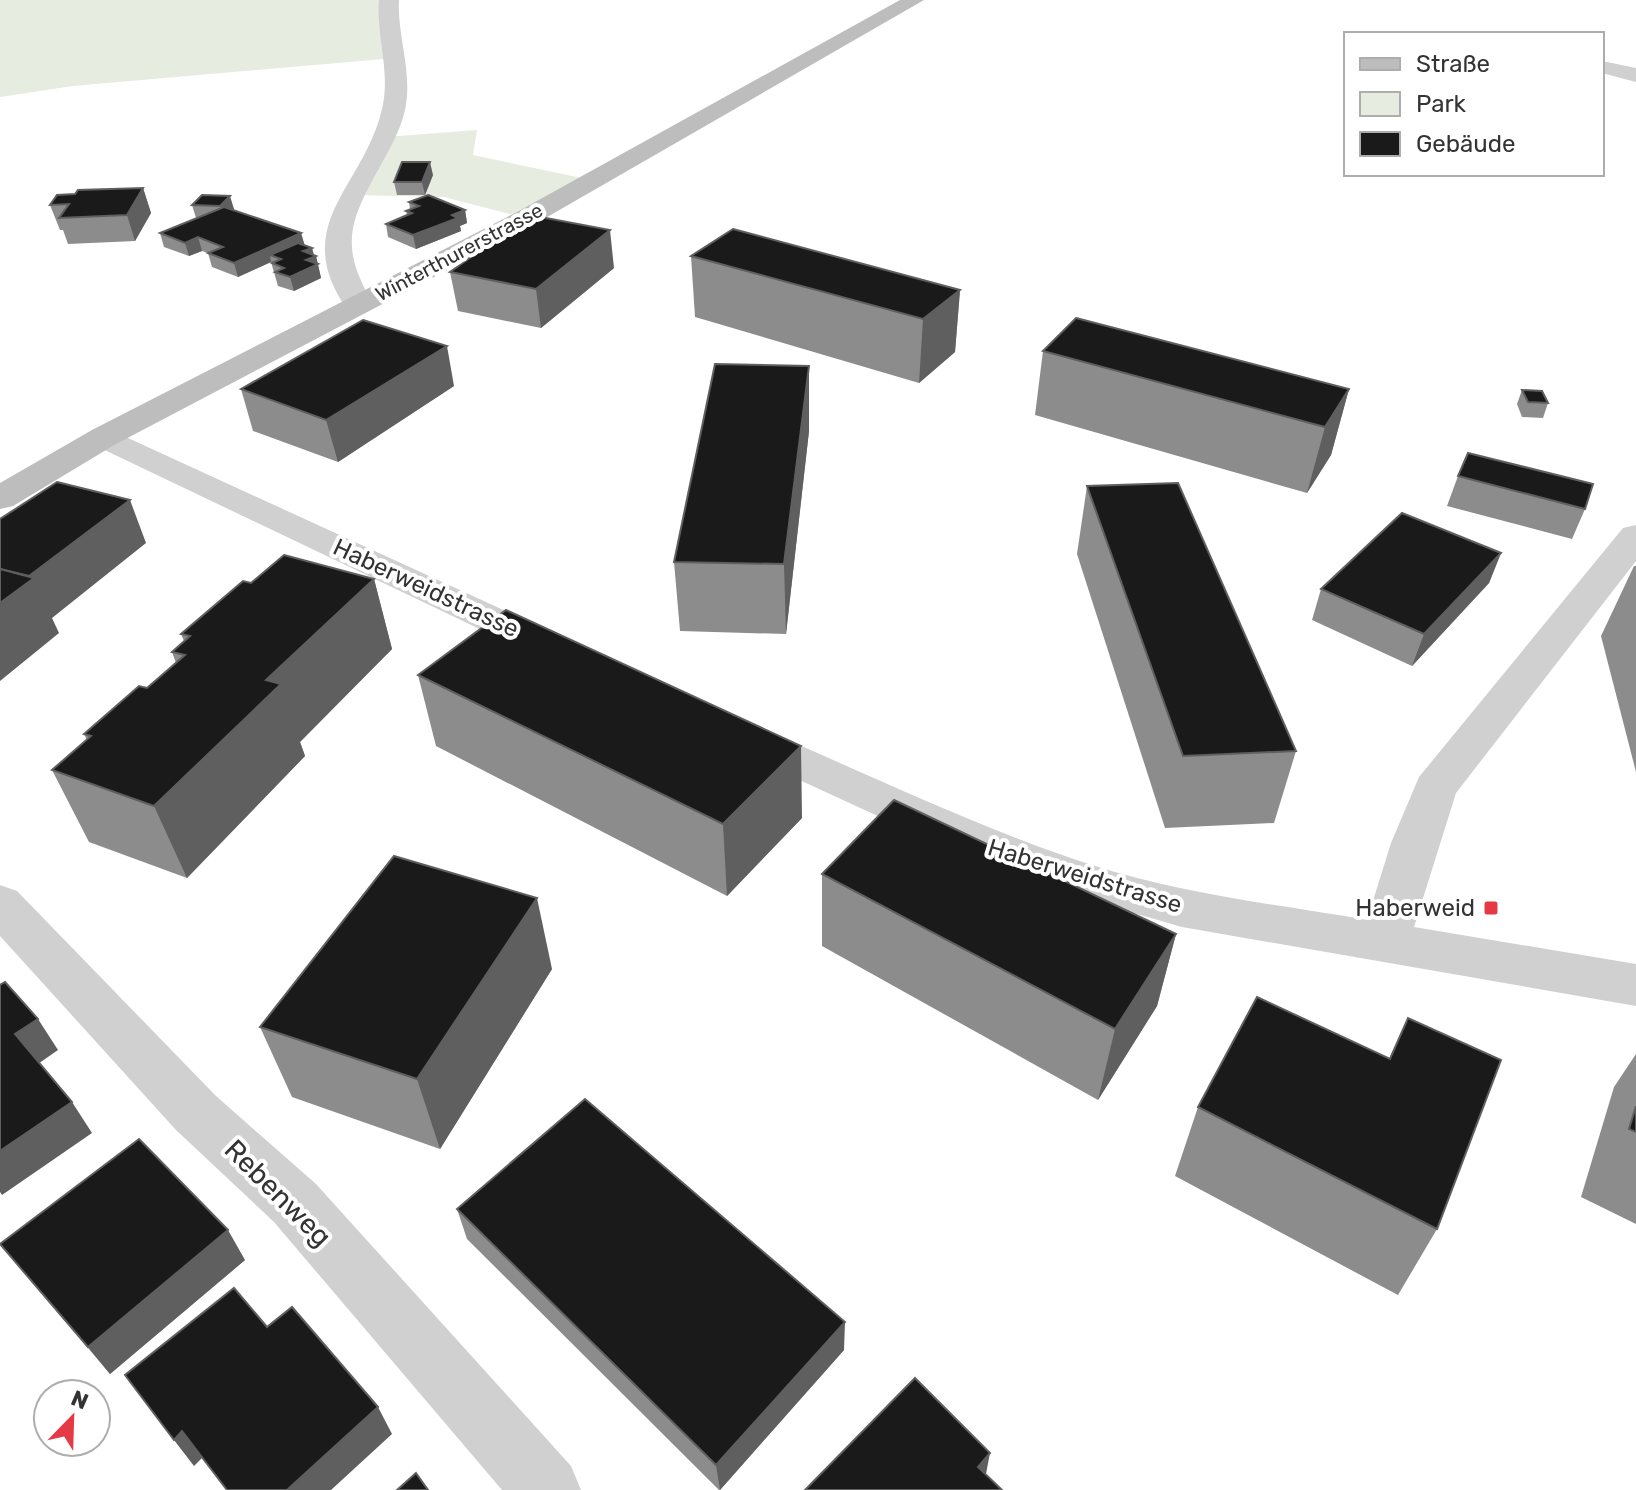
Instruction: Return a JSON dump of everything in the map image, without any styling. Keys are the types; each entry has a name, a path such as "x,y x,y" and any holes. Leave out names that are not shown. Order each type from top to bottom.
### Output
{"main road":[{"name":"Winterthurerstrasse","path":"0,498 104,437 526,218 914,0"}],"street":[{"path":"358,305 336,256 337,242 345,211 385,137 392,113 395,46 389,0"},
{"path":"1604,67 1636,75"},
{"name":"Haberweidstrasse","path":"104,437 584,663"},
{"path":"1384,944 1435,788 1636,536"},
{"name":"Haberweidstrasse","path":"714,724 975,841 1085,881 1182,908 1636,985"},
{"name":"Rebenweg","path":"0,904 196,1113 295,1203 547,1490"}],"green space":[{"path":"0,0 389,0 395,58 73,86 0,97"},
{"path":"477,130 473,155 591,180 526,218 444,197 353,195 385,137"}],"building":[{"path":"402,162 430,162 422,182 394,182"},
{"path":"143,188 127,215 59,218 69,204 50,205 57,195 75,194 78,190"},
{"path":"202,195 230,196 220,206 192,205"},
{"path":"428,195 465,210 452,215 458,218 413,235 386,224 412,213 406,211 419,206 409,202"},
{"path":"224,207 301,233 234,263 208,253 223,247 198,237 185,243 160,233"},
{"path":"530,215 610,230 536,289 450,272"},
{"path":"733,229 960,290 923,319 691,256"},
{"path":"298,243 312,248 303,251 316,256 306,260 318,264 290,277 275,272 284,268 272,263 281,259 270,255"},
{"path":"1076,318 1349,389 1325,427 1043,351"},
{"path":"363,320 447,346 326,420 241,389"},
{"path":"715,364 809,366 784,564 674,562"},
{"path":"1522,390 1542,391 1548,403 1528,402"},
{"path":"1468,453 1593,484 1585,509 1458,476"},
{"path":"57,482 130,500 29,576 0,569 0,519"},
{"path":"1178,483 1296,751 1183,756 1087,486"},
{"path":"1402,513 1501,553 1424,634 1321,589"},
{"path":"284,555 374,579 266,680 281,684 154,806 52,770 91,736 84,734 139,686 147,688 185,655 172,652 190,636 181,634 243,581 251,583"},
{"path":"0,569 34,578 0,603"},
{"path":"506,610 801,746 723,824 418,675"},
{"path":"894,800 1176,934 1115,1029 822,874"},
{"path":"394,856 537,898 417,1079 260,1027"},
{"path":"5,982 38,1019 15,1034 72,1102 0,1151 0,985"},
{"path":"1257,997 1390,1059 1408,1018 1501,1060 1437,1229 1198,1107"},
{"path":"585,1099 845,1322 716,1465 457,1209"},
{"path":"1636,1106 1636,1132 1629,1129"},
{"path":"139,1139 228,1230 88,1347 0,1244"},
{"path":"234,1288 267,1327 292,1307 378,1407 287,1490 227,1490 182,1431 174,1440 125,1375"},
{"path":"915,1378 990,1453 978,1467 1002,1490 805,1490"},
{"path":"416,1473 428,1490 397,1490"}],"place":[{"name":"Haberweid","path":"1491,908"}]}
